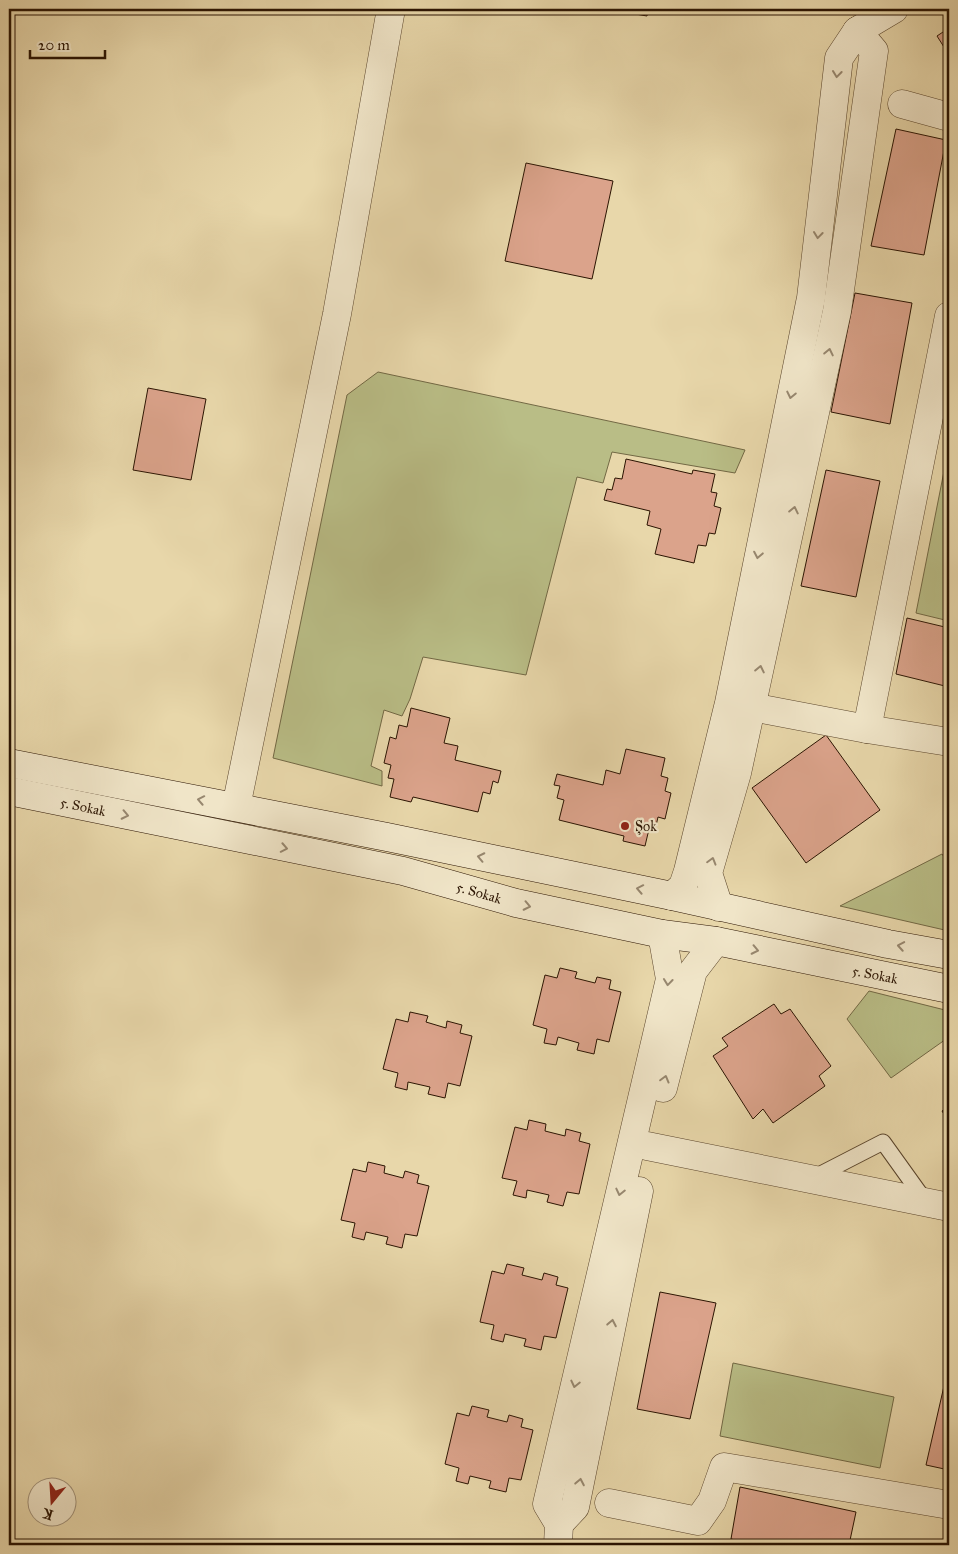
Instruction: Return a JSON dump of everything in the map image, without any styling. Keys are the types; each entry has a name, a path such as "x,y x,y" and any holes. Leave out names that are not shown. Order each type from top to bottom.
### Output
{"street":[{"path":"236,807 337,314 391,9"},
{"path":"672,896 683,886 688,871 729,703 811,298 839,58 857,31 894,9"},
{"path":"719,907 708,873 737,773 838,311 874,51 857,31"},
{"path":"902,104 949,117"},
{"path":"867,729 949,316"},
{"path":"752,706 867,729 949,742"},
{"name":"5. Sokak","path":"9,763 236,807 672,896 888,944 949,955"},
{"name":"5. Sokak","path":"9,791 403,871 516,904 662,934 716,941 949,989"},
{"path":"558,1534 547,1504 670,979 662,934"},
{"path":"558,1534 575,1508 647,1146 694,971 716,941"},
{"path":"647,1146 938,1205"},
{"path":"609,1503 698,1520 712,1501 724,1467 949,1505"}],"lane":[{"path":"810,1179 883,1142 938,1205"}],"green space":[{"path":"378,372 745,450 735,473 612,452 603,483 577,477 526,675 423,657 410,699 402,716 384,710 371,766 382,771 382,786 273,758 347,395"},
{"path":"949,446 949,621 916,613"},
{"path":"942,854 949,864 949,931 840,906"},
{"path":"869,991 949,1011 949,1037 891,1078 847,1019"},
{"path":"733,1363 894,1397 880,1468 720,1436"}],"building":[{"path":"606,9 648,9 647,16"},
{"path":"949,28 949,55 937,36"},
{"path":"896,129 946,140 924,255 871,246"},
{"path":"526,163 613,181 592,279 505,261"},
{"path":"855,293 912,303 890,424 831,412"},
{"path":"148,388 206,399 191,480 133,470"},
{"path":"626,459 692,474 693,470 715,474 711,492 717,493 714,506 721,508 715,534 709,533 706,546 698,545 694,563 655,554 661,529 647,525 650,511 604,500 607,489 612,490 615,478 622,479"},
{"path":"826,470 880,481 856,597 801,586"},
{"path":"907,618 949,628 949,687 896,674"},
{"path":"411,708 450,718 444,743 458,746 455,760 501,771 498,783 493,781 490,794 483,792 478,812 413,797 411,802 390,797 394,779 388,778 391,765 384,763 390,737 396,739 399,725 407,727"},
{"path":"826,735 880,810 806,863 752,788"},
{"path":"626,749 665,758 661,776 668,778 665,791 671,793 665,819 658,817 655,830 649,829 645,846 623,841 624,836 559,820 564,800 557,798 560,786 554,785 557,774 603,785 606,770 620,774"},
{"path":"560,968 577,972 575,978 595,983 597,977 611,980 609,989 621,992 609,1042 597,1039 594,1054 577,1050 579,1043 558,1037 556,1045 544,1043 547,1029 533,1025 545,975 557,978"},
{"path":"774,1004 781,1014 790,1009 831,1066 819,1076 825,1086 773,1123 763,1109 753,1119 713,1056 728,1046 722,1038"},
{"path":"410,1012 428,1016 426,1022 446,1028 447,1021 462,1025 460,1033 472,1036 460,1086 448,1083 445,1098 428,1094 430,1087 408,1082 407,1090 395,1087 398,1073 383,1069 396,1019 408,1022"},
{"path":"949,1106 949,1122 942,1111"},
{"path":"529,1120 546,1124 545,1131 565,1136 566,1129 581,1133 579,1141 590,1144 579,1194 567,1192 563,1206 547,1202 549,1195 527,1190 526,1198 513,1195 517,1181 502,1178 515,1127 527,1130"},
{"path":"368,1162 385,1166 384,1173 403,1178 405,1171 419,1175 417,1183 429,1186 417,1236 405,1234 402,1248 386,1244 388,1237 366,1232 364,1240 352,1237 355,1223 341,1220 353,1169 366,1172"},
{"path":"507,1264 524,1268 522,1275 542,1280 544,1273 558,1277 556,1285 568,1288 556,1338 544,1336 541,1350 524,1346 526,1339 505,1334 503,1342 491,1339 494,1325 480,1322 492,1271 504,1274"},
{"path":"660,1292 716,1303 690,1419 637,1409"},
{"path":"949,1364 949,1470 926,1465"},
{"path":"472,1406 489,1410 487,1417 507,1422 509,1415 523,1419 521,1427 533,1430 521,1480 509,1478 506,1492 489,1488 491,1481 470,1476 468,1484 456,1481 459,1468 445,1464 457,1413 469,1416"},
{"path":"740,1487 856,1512 849,1545 759,1545 731,1539"}],"place":[{"name":"Şok","path":"625,826"}]}
